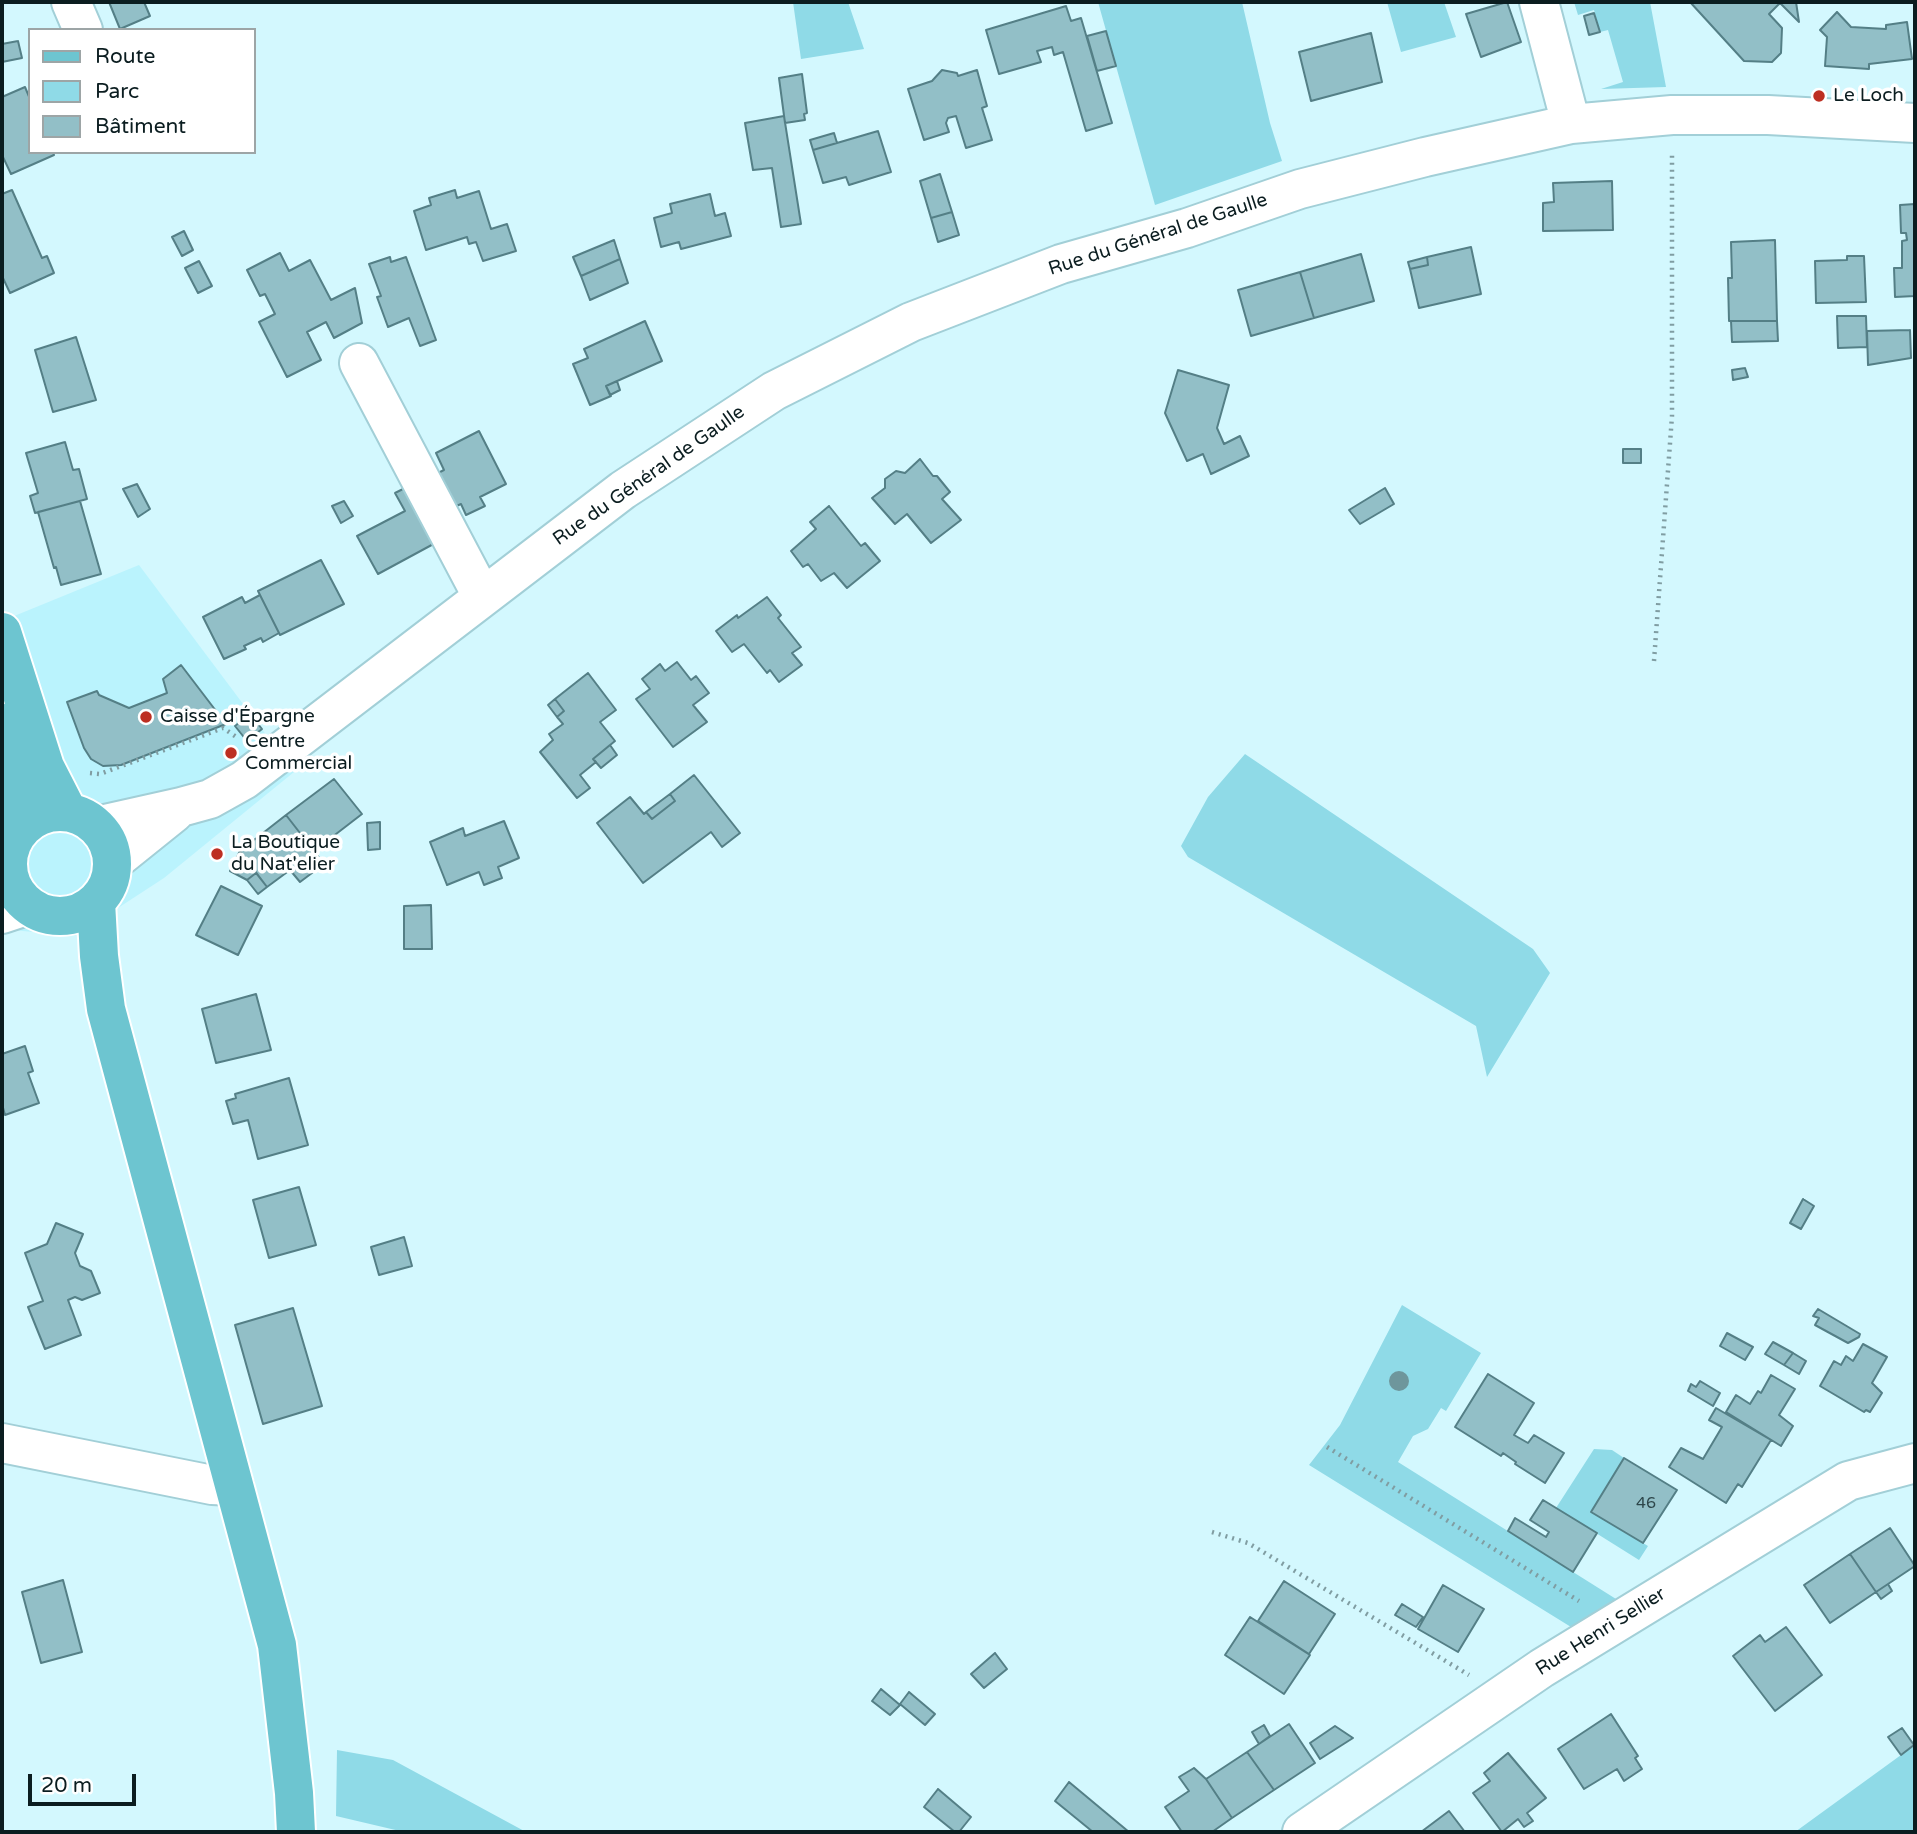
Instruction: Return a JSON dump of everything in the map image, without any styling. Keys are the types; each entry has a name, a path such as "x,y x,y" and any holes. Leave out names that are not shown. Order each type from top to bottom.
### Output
{"main road":[{"path":"2,632 46,767 82,819 108,842 113,862 108,885 96,902 77,914 27,912"},
{"path":"14,675 18,771 10,883 27,912 106,1009"},
{"path":"11,847 45,813 82,819"},
{"path":"96,902 106,1009 277,1646 296,1832"}],"street":[{"path":"71,2 82,28"},
{"path":"1539,2 1571,124"},
{"name":"Rue du Général de Gaulle","path":"82,819 181,807 210,799 244,780 623,490 774,390 911,322 1061,264 1187,228 1300,189 1571,124 1672,115 1768,115 1915,123"},
{"path":"359,363 482,596"},
{"name":"Rue du Général de Gaulle","path":"113,862 181,807"},
{"path":"2,1443 212,1485 234,1486"},
{"name":"Rue Henri Sellier","path":"1302,1832 1495,1699 1847,1481 1915,1463"}],"path":[{"path":"1654,661 1672,416 1672,115"},
{"path":"46,767 100,774 223,728 244,743 285,749"},
{"path":"1327,1447 1615,1623"},
{"path":"1212,1532 1248,1543 1468,1675 1495,1699"}],"shaded area":[{"path":"139,565 294,772 164,878 75,936 2,929 2,621"}],"green space":[{"path":"793,2 848,2 864,49 801,59"},
{"path":"1098,2 1242,2 1270,123 1282,161 1155,205"},
{"path":"1387,2 1444,2 1456,37 1401,52"},
{"path":"1574,2 1650,2 1666,87 1601,89 1623,82 1608,30 1600,32 1594,10 1578,15"},
{"path":"1245,754 1533,949 1550,973 1487,1077 1476,1026 1188,857 1181,846 1208,797"},
{"path":"1402,1305 1481,1353 1446,1411 1441,1408 1428,1429 1413,1436 1398,1462 1616,1599 1571,1627 1309,1465 1340,1425"},
{"path":"1594,1449 1612,1450 1624,1458 1591,1512 1648,1546 1639,1560 1556,1508"},
{"path":"1915,1744 1915,1832 1795,1832 1901,1755"},
{"path":"337,1750 393,1760 526,1832 404,1832 336,1816"}],"building":[{"path":"109,2 144,2 150,16 120,28"},
{"path":"1507,2 1521,42 1481,57 1466,14"},
{"path":"1690,2 1796,2 1799,22 1780,3 1769,14 1782,28 1781,53 1772,62 1744,61"},
{"path":"1066,6 1071,21 1081,18 1112,123 1086,131 1063,52 1054,55 1052,47 1037,51 1041,62 999,74 986,30"},
{"path":"1837,12 1851,27 1886,29 1886,25 1907,22 1912,59 1869,64 1869,69 1825,66 1827,37 1820,30"},
{"path":"1594,13 1600,32 1589,35 1584,16"},
{"path":"1106,31 1116,66 1097,71 1087,36"},
{"path":"1371,33 1382,82 1311,101 1299,52"},
{"path":"18,41 22,58 2,62 2,44"},
{"path":"942,70 957,73 958,76 977,70 987,106 982,108 992,140 966,148 956,116 948,118 946,123 949,132 924,140 908,89 932,81"},
{"path":"802,74 807,113 804,114 805,120 785,123 779,78"},
{"path":"25,87 28,94 28,154 54,155 11,174 2,155 2,97"},
{"path":"784,116 801,224 781,227 772,168 753,170 745,123"},
{"path":"878,131 891,172 849,185 846,177 823,183 813,150"},
{"path":"834,133 837,143 813,150 810,140"},
{"path":"940,174 952,212 931,218 920,181"},
{"path":"1612,181 1613,230 1543,231 1543,203 1554,202 1553,183"},
{"path":"12,190 42,258 47,256 54,273 10,293 2,276 2,194"},
{"path":"455,190 457,198 479,191 491,229 507,224 516,251 483,261 476,242 469,244 467,237 426,250 414,211 431,205 429,198"},
{"path":"710,194 715,216 725,213 731,236 681,249 679,242 661,247 654,218 672,213 670,204"},
{"path":"1915,204 1915,296 1895,297 1894,268 1902,268 1902,241 1907,240 1906,233 1901,233 1900,205"},
{"path":"952,212 959,235 938,242 931,218"},
{"path":"184,231 193,250 182,256 172,237"},
{"path":"614,240 620,259 581,276 573,257"},
{"path":"1775,240 1777,321 1729,321 1731,242"},
{"path":"1471,247 1481,294 1419,308 1410,269 1428,265 1427,257"},
{"path":"280,253 289,271 310,260 331,300 355,288 362,323 334,338 326,322 307,332 321,360 287,377 259,322 275,314 265,294 260,296 247,270"},
{"path":"1361,254 1374,301 1314,318 1300,272"},
{"path":"1847,256 1864,256 1866,302 1816,303 1815,261 1847,260"},
{"path":"390,257 391,262 406,257 436,340 420,346 409,318 388,327 377,297 381,296 369,264"},
{"path":"1427,257 1428,265 1410,269 1408,262"},
{"path":"620,259 628,283 590,300 581,276"},
{"path":"199,261 212,286 198,293 185,268"},
{"path":"1300,272 1314,318 1251,336 1238,290"},
{"path":"1837,316 1866,316 1867,347 1838,348"},
{"path":"645,321 662,361 606,386 611,396 590,405 573,364 588,358 584,349"},
{"path":"1731,321 1777,321 1778,341 1732,342"},
{"path":"1910,330 1911,358 1868,365 1867,331"},
{"path":"76,337 96,400 53,412 35,350"},
{"path":"1745,368 1748,377 1733,380 1732,370"},
{"path":"1178,370 1229,385 1217,428 1224,444 1240,436 1249,456 1211,474 1203,454 1187,461 1165,413"},
{"path":"617,381 620,390 610,395 606,386"},
{"path":"479,431 506,484 480,497 485,506 466,515 461,504 447,510 430,477 444,470 436,453"},
{"path":"65,442 73,470 79,469 87,499 35,513 30,496 38,493 26,453"},
{"path":"1623,449 1641,449 1641,463 1623,463"},
{"path":"920,459 950,492 942,499 961,520 931,543 907,514 895,524 872,498 885,488 885,479 896,471 905,473"},
{"path":"137,484 150,509 138,517 123,489"},
{"path":"411,485 439,541 378,574 357,536 405,511 395,493"},
{"path":"1385,488 1394,504 1360,524 1349,510"},
{"path":"80,501 101,574 61,585 38,512"},
{"path":"344,501 353,516 341,523 332,506"},
{"path":"829,506 861,546 865,543 880,561 847,588 834,573 821,581 808,564 803,567 791,551 816,529 810,522"},
{"path":"321,560 344,604 280,635 258,591"},
{"path":"260,595 279,633 263,642 261,638 244,646 246,649 224,659 203,617 242,597 245,603"},
{"path":"767,597 781,615 778,618 801,647 792,653 802,665 779,682 770,670 767,673 744,644 732,652 716,631"},
{"path":"677,662 691,680 696,676 709,693 693,705 707,722 673,747 636,699 650,689 642,679 660,664 665,671"},
{"name":"Caisse d'Épargne","path":"181,665 226,724 121,765 103,766 91,759 84,748 67,702 97,691 99,695 129,708 167,693 163,679"},
{"path":"588,673 616,710 600,722 615,741 593,759 596,762 580,775 590,788 577,798 540,752 553,740 549,734 563,724 557,717 564,711 555,699"},
{"path":"555,699 564,711 557,717 548,705"},
{"path":"250,714 262,729 247,741 235,726"},
{"path":"610,745 617,755 601,768 593,759"},
{"path":"694,775 740,833 722,847 711,832 643,883 597,823 630,797 644,814 646,812 652,819 675,801 670,794"},
{"path":"334,779 362,814 314,851 286,815"},
{"path":"670,794 675,801 652,819 646,812"},
{"path":"286,815 324,864 300,882 290,870 267,887 240,851"},
{"path":"504,821 519,858 498,867 502,878 484,885 479,872 447,885 430,842 463,828 465,836"},
{"path":"380,822 380,849 368,850 367,823"},
{"path":"240,851 256,873 247,880 230,871"},
{"path":"256,873 267,887 258,894 247,880"},
{"path":"221,886 262,906 238,955 196,935"},
{"path":"431,905 432,949 404,949 404,906"},
{"path":"256,994 271,1050 216,1063 202,1009"},
{"path":"25,1046 33,1071 28,1073 39,1103 5,1115 2,1104 2,1054"},
{"path":"289,1078 308,1145 258,1159 248,1120 233,1124 226,1101 236,1098 235,1094"},
{"path":"299,1187 316,1245 269,1258 253,1200"},
{"path":"1803,1199 1814,1206 1801,1229 1790,1223"},
{"path":"56,1223 83,1234 75,1253 80,1266 91,1271 100,1293 82,1300 75,1297 68,1300 81,1335 45,1349 28,1307 43,1301 25,1253 47,1244"},
{"path":"404,1237 412,1266 379,1275 371,1247"},
{"path":"293,1308 322,1406 263,1424 235,1325"},
{"path":"1818,1309 1860,1334 1859,1337 1848,1343 1815,1325 1819,1318 1813,1316"},
{"path":"1727,1333 1753,1347 1745,1360 1720,1346"},
{"path":"1773,1342 1793,1353 1784,1365 1765,1354"},
{"path":"1863,1344 1887,1357 1872,1383 1882,1393 1870,1412 1864,1412 1820,1386 1834,1361 1841,1365 1846,1356 1853,1361"},
{"path":"1793,1353 1806,1361 1799,1374 1784,1365"},
{"path":"1488,1374 1534,1403 1514,1435 1528,1443 1534,1435 1564,1453 1545,1483 1503,1453 1501,1456 1455,1427"},
{"path":"1771,1375 1795,1389 1779,1415 1793,1426 1781,1446 1726,1412 1736,1395 1750,1404 1758,1391 1761,1393"},
{"path":"1700,1381 1720,1393 1713,1406 1688,1391 1691,1384 1696,1387"},
{"path":"1716,1408 1771,1440 1742,1487 1738,1484 1726,1503 1669,1467 1681,1448 1703,1459 1722,1427 1709,1420"},
{"path":"1624,1458 1677,1490 1643,1543 1591,1512"},
{"path":"1543,1500 1597,1533 1573,1572 1508,1531 1515,1518 1546,1537 1549,1532 1530,1520"},
{"path":"1890,1528 1915,1566 1876,1592 1850,1554"},
{"path":"1850,1554 1876,1592 1830,1623 1804,1585"},
{"path":"63,1580 82,1652 41,1663 22,1592"},
{"path":"1284,1581 1335,1614 1309,1654 1258,1621"},
{"path":"1888,1584 1892,1591 1881,1599 1876,1592"},
{"path":"1443,1585 1484,1609 1458,1652 1418,1629"},
{"path":"1402,1604 1423,1617 1416,1627 1395,1615"},
{"path":"1250,1617 1310,1655 1284,1694 1225,1655"},
{"path":"1786,1627 1822,1675 1775,1711 1733,1656 1760,1635 1765,1642"},
{"path":"995,1653 1007,1669 984,1688 971,1674"},
{"path":"881,1689 900,1705 890,1715 872,1701"},
{"path":"909,1692 935,1714 925,1725 900,1704"},
{"path":"1611,1714 1638,1756 1635,1758 1642,1769 1624,1781 1617,1769 1584,1789 1558,1749"},
{"path":"1289,1724 1315,1763 1274,1790 1247,1752"},
{"path":"1264,1725 1270,1736 1259,1744 1252,1732"},
{"path":"1335,1726 1353,1738 1320,1759 1310,1743"},
{"path":"1902,1728 1914,1745 1901,1755 1888,1737"},
{"path":"1247,1752 1274,1790 1232,1818 1206,1779"},
{"path":"1508,1753 1546,1798 1527,1813 1533,1821 1524,1827 1518,1819 1502,1832 1473,1793 1490,1781 1484,1773"},
{"path":"1194,1768 1206,1779 1232,1818 1212,1832 1182,1832 1165,1807 1189,1791 1179,1777"},
{"path":"1069,1782 1129,1832 1093,1832 1055,1801"},
{"path":"938,1789 971,1817 959,1832 955,1832 924,1807"},
{"path":"1449,1811 1465,1832 1421,1832"}],"place":[{"name":"Le Loch","path":"1819,96"},
{"name":"Caisse d'Épargne","path":"146,717"},
{"name":"Centre Commercial","path":"231,753"},
{"name":"La Boutique du Nat'elier","path":"217,854"}]}
